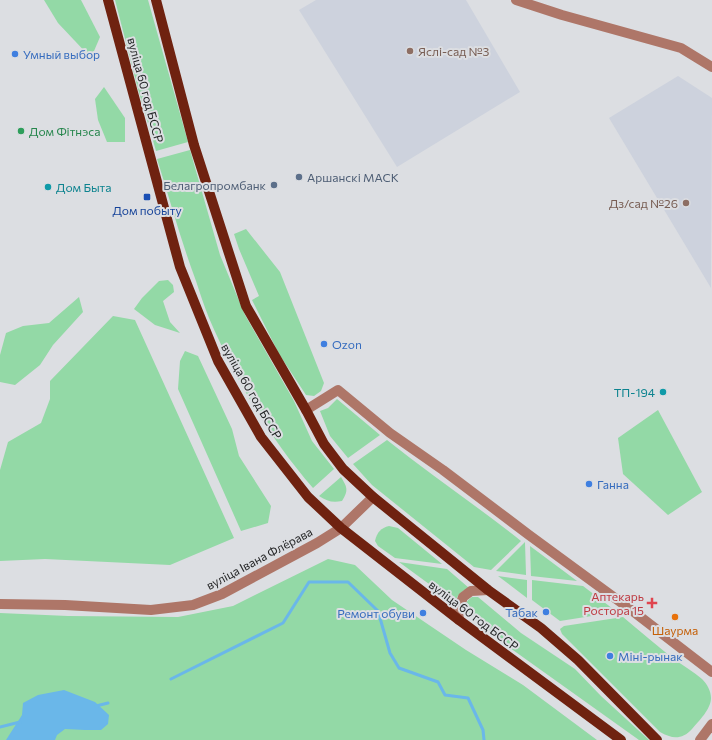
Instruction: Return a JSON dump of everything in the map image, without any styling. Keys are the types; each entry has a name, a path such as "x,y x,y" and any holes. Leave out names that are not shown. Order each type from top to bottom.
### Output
{"main road":[{"name":"вуліца 60 год БССР","path":"108,0 180,267 218,361 261,437 308,497 341,528 459,620 621,740"},
{"path":"156,0 194,145 246,306 324,444 342,468 373,497 488,590 541,628 578,660 657,740"}],"street":[{"path":"516,0 562,15 681,48 712,67"},
{"path":"306,410 338,390 390,433 448,473 712,672"},
{"name":"вуліца Івана Флёрава","path":"0,604 65,605 151,610 193,605 222,594 317,543 341,528 373,497"},
{"path":"459,620 458,610 463,597 471,592 488,590"},
{"path":"700,740 712,724"}],"shaded area":[{"name":"Яслі-сад №3","path":"316,0 466,0 520,92 397,167 299,10"},
{"name":"Дз/сад №26","path":"678,76 712,98 711,288 609,118"}],"green space":[{"path":"44,0 81,0 100,37 91,58 58,23"},
{"path":"115,0 148,0 188,142 156,151"},
{"path":"104,87 125,118 125,142 107,142 98,120 95,99"},
{"path":"190,150 220,255 245,315 294,401 312,441 334,469 313,488 282,449 254,407 230,363 205,309 185,251 157,159"},
{"path":"246,229 280,272 324,383 321,391 314,396 306,395 279,354 252,300 259,296 234,234"},
{"path":"168,280 173,285 174,292 163,301 170,322 180,333 155,325 134,309 142,298 159,281"},
{"path":"79,297 83,312 53,345 40,365 15,385 0,382 0,355 6,333 23,326 49,323"},
{"path":"113,316 135,320 234,538 170,565 45,559 0,561 0,470 8,442 41,423 50,399 50,381"},
{"path":"185,351 198,356 232,429 239,456 271,506 268,523 241,531 178,389 180,361"},
{"path":"337,399 380,435 348,458 330,436 320,411 328,408"},
{"path":"658,410 702,492 668,515 623,474 618,438"},
{"path":"387,440 521,541 491,570 474,567 372,485 353,464"},
{"path":"341,477 345,483 346,489 346,494 342,501 330,501 319,496"},
{"path":"389,526 398,528 442,564 395,558 378,546 375,541 378,533 382,529"},
{"path":"525,542 526,575 496,571"},
{"path":"530,546 577,581 531,576"},
{"path":"328,559 355,565 392,600 466,650 523,685 597,740 0,740 0,613 68,616 178,617 233,606"},
{"path":"399,562 447,569 469,588 460,594 455,603"},
{"path":"498,576 527,580 527,598"},
{"path":"532,580 583,586 617,612 560,621 532,600"},
{"path":"472,597 478,597 521,633 575,669 601,696 649,740 639,740 499,640 466,612 466,603"},
{"path":"623,617 675,660 699,676 708,688 711,698 709,706 698,722 688,733 681,737 673,737 660,732 562,634 560,629 564,626"}],"water":[{"path":"64,690 95,702 109,715 108,724 101,730 65,729 57,735 55,740 6,740 22,715 23,703 38,695"}],"waterway":[{"path":"171,679 283,623 309,582 348,582 378,611 390,653 399,668 438,682 445,695 468,698 483,730 484,740"},
{"path":"96,706 108,703"},
{"path":"0,727 20,722"}],"place":[{"name":"Яслі-сад №3","path":"410,51"},
{"name":"Умный выбор","path":"15,54"},
{"name":"Дом Фітнэса","path":"21,131"},
{"name":"Аршанскі МАСК","path":"299,177"},
{"name":"Белагропромбанк","path":"274,185"},
{"name":"Дом Быта","path":"48,187"},
{"name":"Дом побыту","path":"147,197"},
{"name":"Дз/сад №26","path":"686,203"},
{"name":"Ozon","path":"324,344"},
{"name":"ТП-194","path":"663,392"},
{"name":"Ганна","path":"589,484"},
{"name":"Аптекарь Ростора 15","path":"652,603"},
{"name":"Табак","path":"546,612"},
{"name":"Ремонт обуви","path":"423,613"},
{"name":"Шаурма","path":"675,617"},
{"name":"Міні-рынак","path":"610,656"}]}
